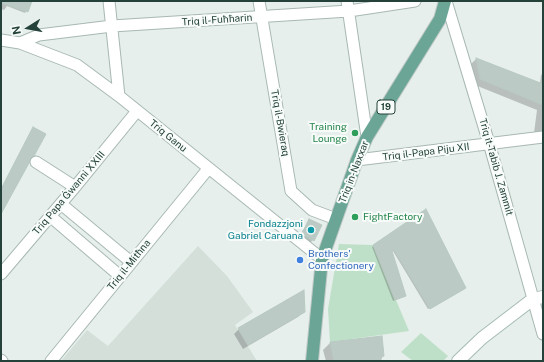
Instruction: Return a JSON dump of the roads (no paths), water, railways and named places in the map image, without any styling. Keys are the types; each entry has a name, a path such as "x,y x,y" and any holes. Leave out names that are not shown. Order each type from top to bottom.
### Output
{"main road":[{"name":"Triq in-Naxxar","path":"313,360 322,258 357,160 367,137 440,19 446,1"},
{"path":"458,361 482,338 538,298"}],"street":[{"path":"109,1 119,96"},
{"name":"Triq il-Bwieraq","path":"259,1 291,191 312,210 336,219"},
{"name":"Triq il-Fuħħarin","path":"20,43 39,35 112,26 262,17 348,6 415,1"},
{"name":"Triq it-Tabib J. Zammit","path":"446,1 538,298 542,327"},
{"path":"348,6 367,137"},
{"name":"Triq Ganu","path":"1,40 20,43 78,65 322,258"},
{"name":"Triq Papa Ġwanni XXIII","path":"1,274 75,188 137,111"},
{"name":"Triq il-Papa Piju XII","path":"357,160 490,145 543,137"},
{"path":"36,162 75,188"},
{"name":"Triq il-Mitħna","path":"51,361 208,169"},
{"path":"61,204 131,262"},
{"path":"50,216 120,276"}],"place":[{"name":"Training Lounge","path":"355,133"},
{"name":"FightFactory","path":"355,217"},
{"name":"Fondazzjoni Gabriel Caruana","path":"311,230"},
{"name":"Brothers' Confectionery","path":"300,260"}]}
